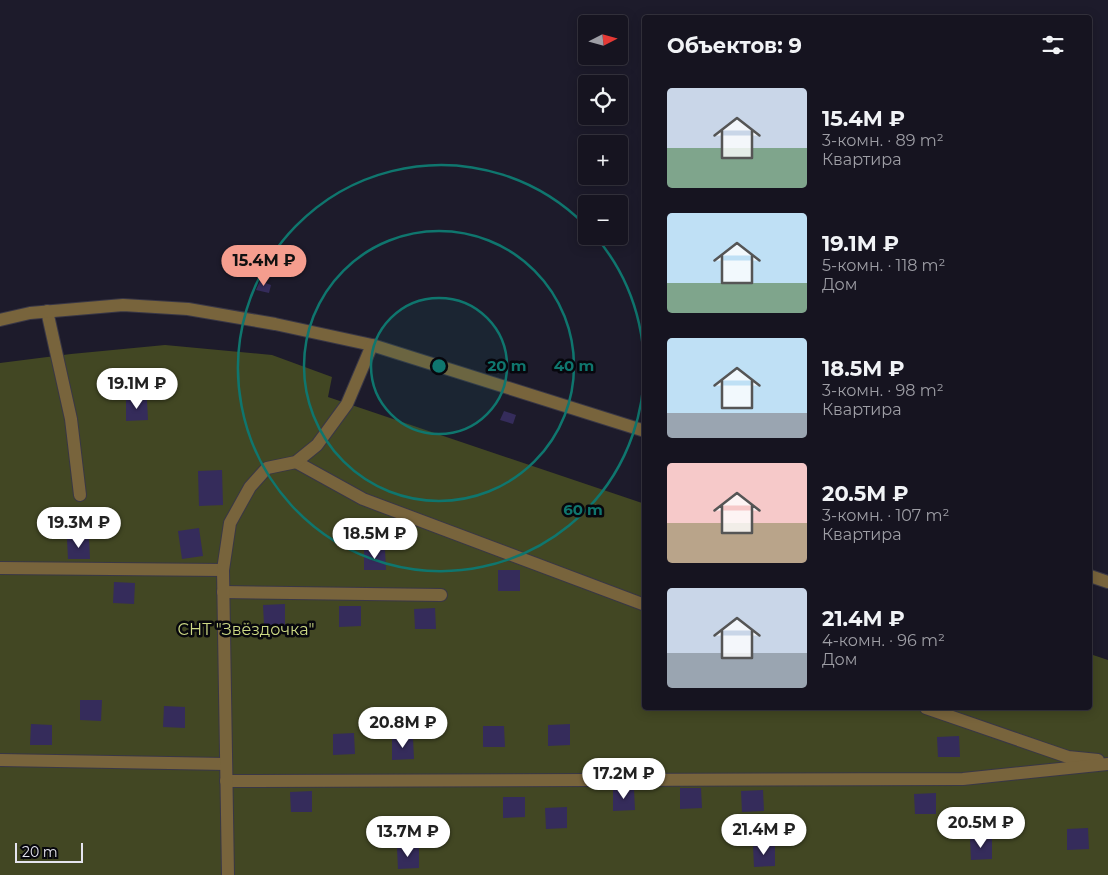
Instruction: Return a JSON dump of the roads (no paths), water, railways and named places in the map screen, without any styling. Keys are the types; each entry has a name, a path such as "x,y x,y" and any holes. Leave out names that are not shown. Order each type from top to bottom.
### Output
{"street":[{"path":"0,320 46,311 123,305 188,310 275,324 372,345 642,431"},
{"path":"46,311 72,419 80,495"},
{"path":"228,875 223,570 230,523 250,487 268,468 296,462 316,445 347,404 372,345"},
{"path":"296,462 363,499 642,604"},
{"path":"0,568 223,570"},
{"path":"1092,577 1108,582"},
{"path":"223,592 441,595"},
{"path":"932,710 1068,757 1108,763"},
{"path":"0,760 226,764"},
{"path":"226,781 964,779 1108,763"}],"park label":[{"name":"СНТ \"Звёздочка\"","path":"246,629"}]}
